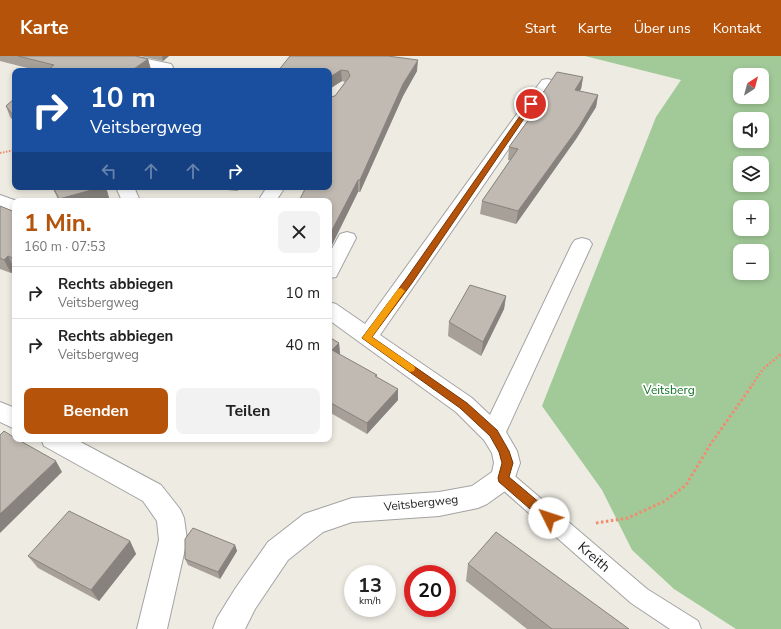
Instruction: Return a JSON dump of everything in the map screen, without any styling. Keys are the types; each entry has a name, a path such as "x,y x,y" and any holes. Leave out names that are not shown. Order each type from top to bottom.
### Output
{"street":[{"path":"114,56 160,68"},
{"path":"165,68 175,56"},
{"path":"367,338 409,281 547,83"},
{"path":"0,200 12,206"},
{"path":"332,266 346,238"},
{"path":"493,433 582,244"},
{"path":"332,311 367,338 464,406 493,433 504,451 508,463 503,478"},
{"path":"0,411 12,417"},
{"path":"58,442 152,494 170,518 173,540 152,629"},
{"name":"Veitsbergweg","path":"228,629 244,599 278,551 314,524 352,510 439,504 478,496 503,478"}],"lane":[{"name":"Kreith","path":"503,478 639,596 690,629"}],"path":[{"path":"0,153 12,151"},
{"path":"561,528 628,518 665,501 676,493 686,485 710,445 764,369 781,354"}],"green space":[{"name":"Veitsberg","path":"585,56 781,56 781,629 736,629 674,589 632,550 602,490 542,406 656,117 681,80"}],"building":[{"path":"18,56 135,56 148,59 135,68 50,68 54,65"},
{"path":"290,56 388,56 418,60 403,84 360,180 358,180 332,230 332,198 300,198 304,190 332,190 332,96 335,96 350,76 348,71 341,70 332,76 332,68 280,68"},
{"path":"557,72 583,77 575,90 598,95 579,127 518,211 482,201 518,149 509,147 542,101 538,100"},
{"path":"12,101 12,114 6,106"},
{"path":"54,190 91,190 63,198 58,198"},
{"path":"0,206 12,211 12,258 8,256 4,260 0,258"},
{"path":"470,285 506,296 483,342 449,322"},
{"path":"332,339 339,343 332,350"},
{"path":"332,350 377,375 375,376 398,389 367,423 332,404"},
{"path":"4,431 12,436 12,442 22,442 56,461 0,514 0,435"},
{"path":"69,511 130,541 91,590 28,556"},
{"path":"193,528 235,545 218,572 185,559 185,539"},
{"path":"496,532 629,629 552,629 468,564"}],"slow traffic":[{"path":"401,291 367,338 410,368"}],"route":[{"path":"531,104 409,281 367,338 464,406 493,433 504,451 508,463 503,478 549,518"}]}
